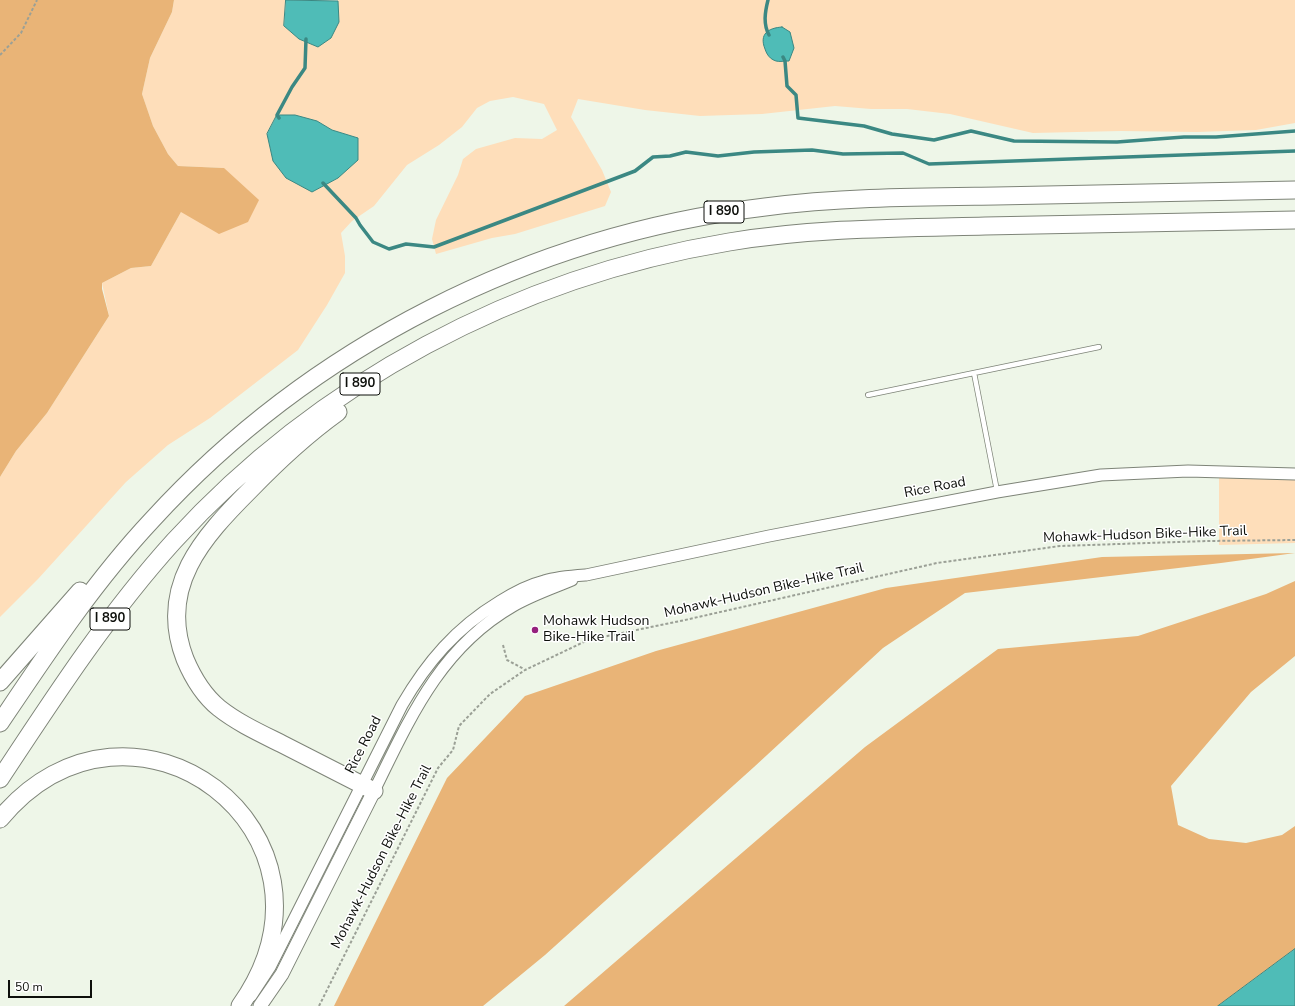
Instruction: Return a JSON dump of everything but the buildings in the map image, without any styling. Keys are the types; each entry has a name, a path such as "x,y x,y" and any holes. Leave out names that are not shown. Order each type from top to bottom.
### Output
{"highway":[{"name":"I 890","path":"0,723 49,650 97,584 152,519 216,456 276,406 376,337 415,316 524,266 563,252 644,229 683,220 762,207 847,200 1295,190"},
{"name":"I 890","path":"0,779 74,668 127,597 175,540 202,512 264,455 327,406 394,362 464,326 536,295 610,269 689,249 766,237 807,232 888,228 1295,220"},
{"path":"368,788 247,726 227,714 207,696 197,683 183,653 177,620 179,597 186,571 204,540 265,474 307,436 355,399 464,326"},
{"path":"0,682 121,544 160,505 196,475"},
{"path":"0,819 16,802 42,780 72,766 105,758 140,758 157,761 190,772 205,780 219,791 243,815 262,846 269,864 273,882 275,918 272,936 267,954 254,984 242,1006"}],"main road":[{"name":"Rice Road","path":"260,1006 282,974 368,788"}],"street":[{"name":"Rice Road","path":"242,1006 259,986 368,788 426,692 466,641 482,627 514,605 586,575 769,536 997,492 1101,475 1188,471 1295,474"}],"lane":[{"path":"868,395 1099,347"},
{"path":"974,373 997,492"}],"path":[{"path":"0,55 21,33 37,0"},
{"name":"Mohawk-Hudson Bike-Hike Trail","path":"319,1006 438,768 453,750 459,726 490,694 524,670 588,640 685,620 937,563 1060,546 1295,540"},
{"path":"503,645 507,660 524,670"}],"shaded area":[{"path":"0,0 174,0 172,12 150,58 142,94 153,126 168,154 178,166 224,168 259,200 248,222 219,234 181,212 151,266 131,268 102,283 102,289 109,316 47,413 16,451 0,477"},
{"path":"174,0 286,0 284,26 299,39 318,47 338,1 337,0 1295,0 1295,123 1256,130 1197,132 1121,131 1033,133 950,114 907,109 871,109 835,106 762,114 700,116 645,110 578,99 571,117 602,170 611,192 605,206 515,234 492,238 436,254 432,239 436,220 458,175 463,159 476,149 515,138 542,139 557,130 544,104 513,97 490,101 477,108 462,127 439,145 407,165 374,206 352,221 341,233 345,256 345,273 327,305 298,350 210,418 168,445 126,482 38,579 0,617 0,477 16,451 47,413 109,316 102,283 131,268 151,266 181,212 224,168 178,166 168,154 153,126 142,94 150,58 172,12","holes":["317,121 332,130 358,138 338,178 312,192"]},
{"path":"1219,477 1295,479 1295,543 1219,545"},
{"path":"1295,553 965,593 883,648 754,767 545,955 483,1006 334,1006 447,778 525,696 656,651 886,588 1102,557"},
{"path":"1295,581 1295,656 1251,692 1171,786 1178,825 1209,839 1246,843 1282,835 1295,826 1295,949 1218,1006 564,1006 865,747 998,649 1138,636 1266,594"}],"water":[{"path":"286,0 338,1 339,22 331,38 318,47 299,39 284,26"},
{"path":"782,27 790,32 794,48 789,61 777,61 772,59 767,53 763,44 764,36 769,30"},
{"path":"277,115 295,115 317,121 332,130 358,138 358,160 338,178 312,192 286,178 273,161 267,134"},
{"path":"1295,949 1295,1006 1218,1006"}],"waterway":[{"path":"768,0 765,18 769,35"},
{"path":"279,118 277,115 292,87 305,68 306,39"},
{"path":"783,57 785,61 787,86 796,95 798,118 864,126 892,134 934,140 971,131 1014,141 1117,142 1295,131"},
{"path":"323,183 356,218 373,242 389,249 406,244 434,247 635,171 653,157 670,156 686,152 718,156 754,152 812,150 843,154 903,153 929,164 1295,151"}],"place":[{"name":"Mohawk Hudson Bike-Hike Trail","path":"535,630"}]}
